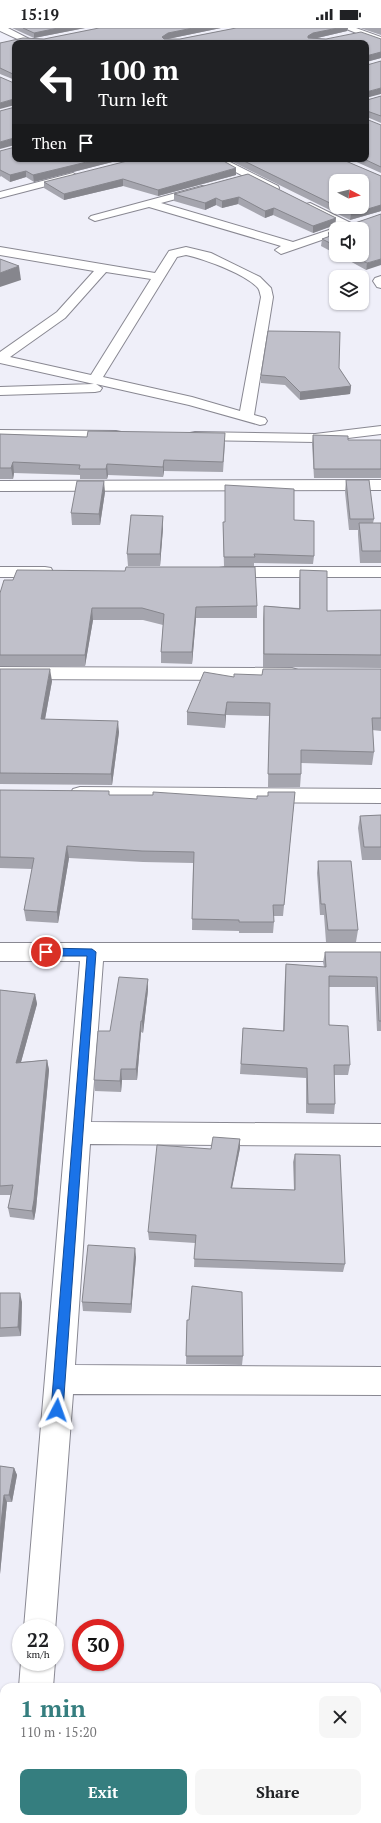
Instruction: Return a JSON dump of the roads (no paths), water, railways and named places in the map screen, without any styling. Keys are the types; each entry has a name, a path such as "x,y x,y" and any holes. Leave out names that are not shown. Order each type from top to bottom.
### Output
{"street":[{"path":"1,28 30,40"},
{"path":"348,32 361,33 381,40"},
{"path":"222,162 285,194"},
{"path":"0,195 82,174"},
{"path":"235,180 249,176"},
{"path":"95,218 213,186"},
{"path":"299,201 335,222"},
{"path":"148,204 294,246"},
{"path":"272,253 329,233"},
{"path":"0,250 102,269 159,277"},
{"path":"95,380 174,254 186,252 207,256 256,280 265,288 267,297 246,417"},
{"path":"0,358 61,315 102,269"},
{"path":"381,280 379,281 381,284"},
{"path":"0,358 192,401 315,438"},
{"path":"0,391 128,387"},
{"path":"181,436 315,438 381,430"},
{"path":"0,434 126,435"},
{"path":"0,486 381,485"},
{"path":"0,572 64,572"},
{"path":"206,572 381,572"},
{"path":"0,673 310,674"},
{"path":"64,794 381,796"},
{"path":"0,952 381,952"},
{"path":"41,1619 92,952"},
{"path":"78,1133 381,1135"},
{"path":"59,1379 381,1381"},
{"path":"36,1683 37,1671"}]}
